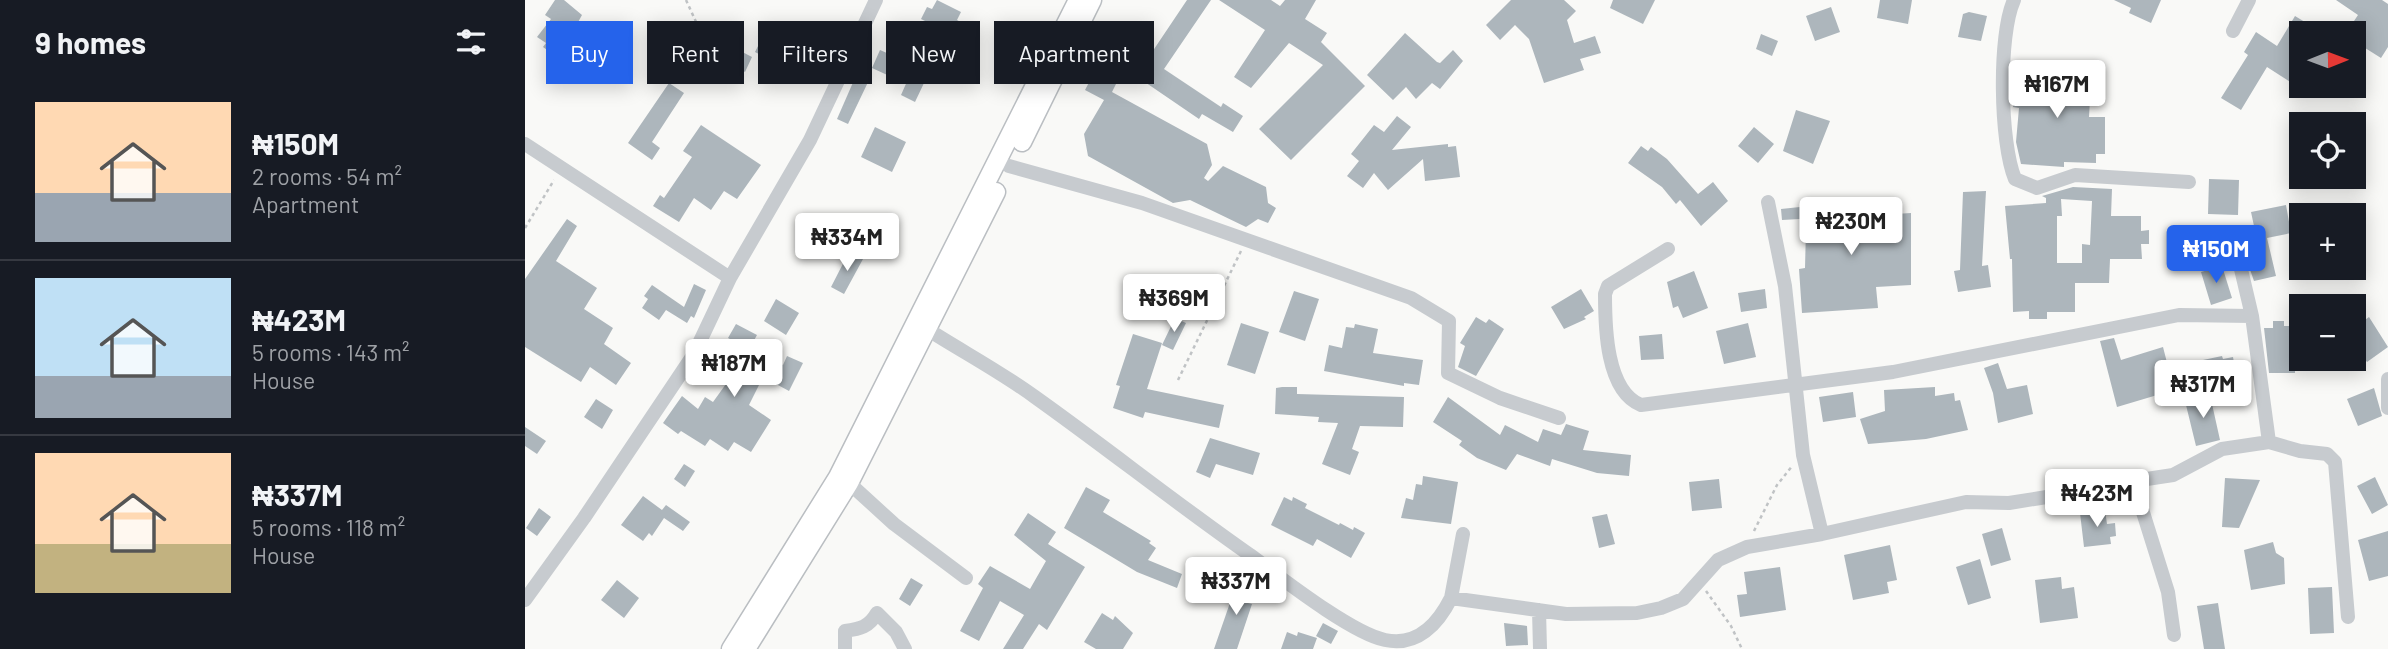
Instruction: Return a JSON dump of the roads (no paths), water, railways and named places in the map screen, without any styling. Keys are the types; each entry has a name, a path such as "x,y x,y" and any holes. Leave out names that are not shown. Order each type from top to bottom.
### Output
{"main road":[{"path":"731,649 838,477 1078,0"},
{"path":"746,649 849,483 1092,0"}],"street":[{"path":"525,600 584,518 694,354 730,278 810,140 876,0"},
{"path":"2014,0 2005,26 2004,101 2010,167 2015,179 2037,188 2075,175 2189,182"},
{"path":"2233,31 2249,0"},
{"path":"525,144 730,278"},
{"path":"1009,166 1142,203 1246,242 1411,298 1442,315 1451,330 1446,359 1448,373 1500,398 1559,418"},
{"path":"1768,202 1785,286 1803,455 1822,534"},
{"path":"1668,249 1608,286 1605,294 1612,358 1619,386 1628,400 1654,405 1893,372 2179,315 2252,316"},
{"path":"2240,264 2252,316 2269,442"},
{"path":"927,330 1033,396 1284,580 1387,645 1410,640 1426,632 1444,612 1451,598 1463,534"},
{"path":"2388,379 2388,408"},
{"path":"1451,598 1566,614 1637,612 1661,608 1683,599 1718,560 1747,547 1822,534 1966,502 2009,503 2071,493 2115,476 2127,482 2173,475 2222,449 2269,442 2300,451 2327,454 2335,463 2348,617"},
{"path":"2137,481 2141,506 2168,592 2174,635"},
{"path":"849,483 894,524 966,578"},
{"path":"1539,610 1540,649"},
{"path":"845,649 845,631 862,628 871,623 877,613 896,632 905,649"}]}
